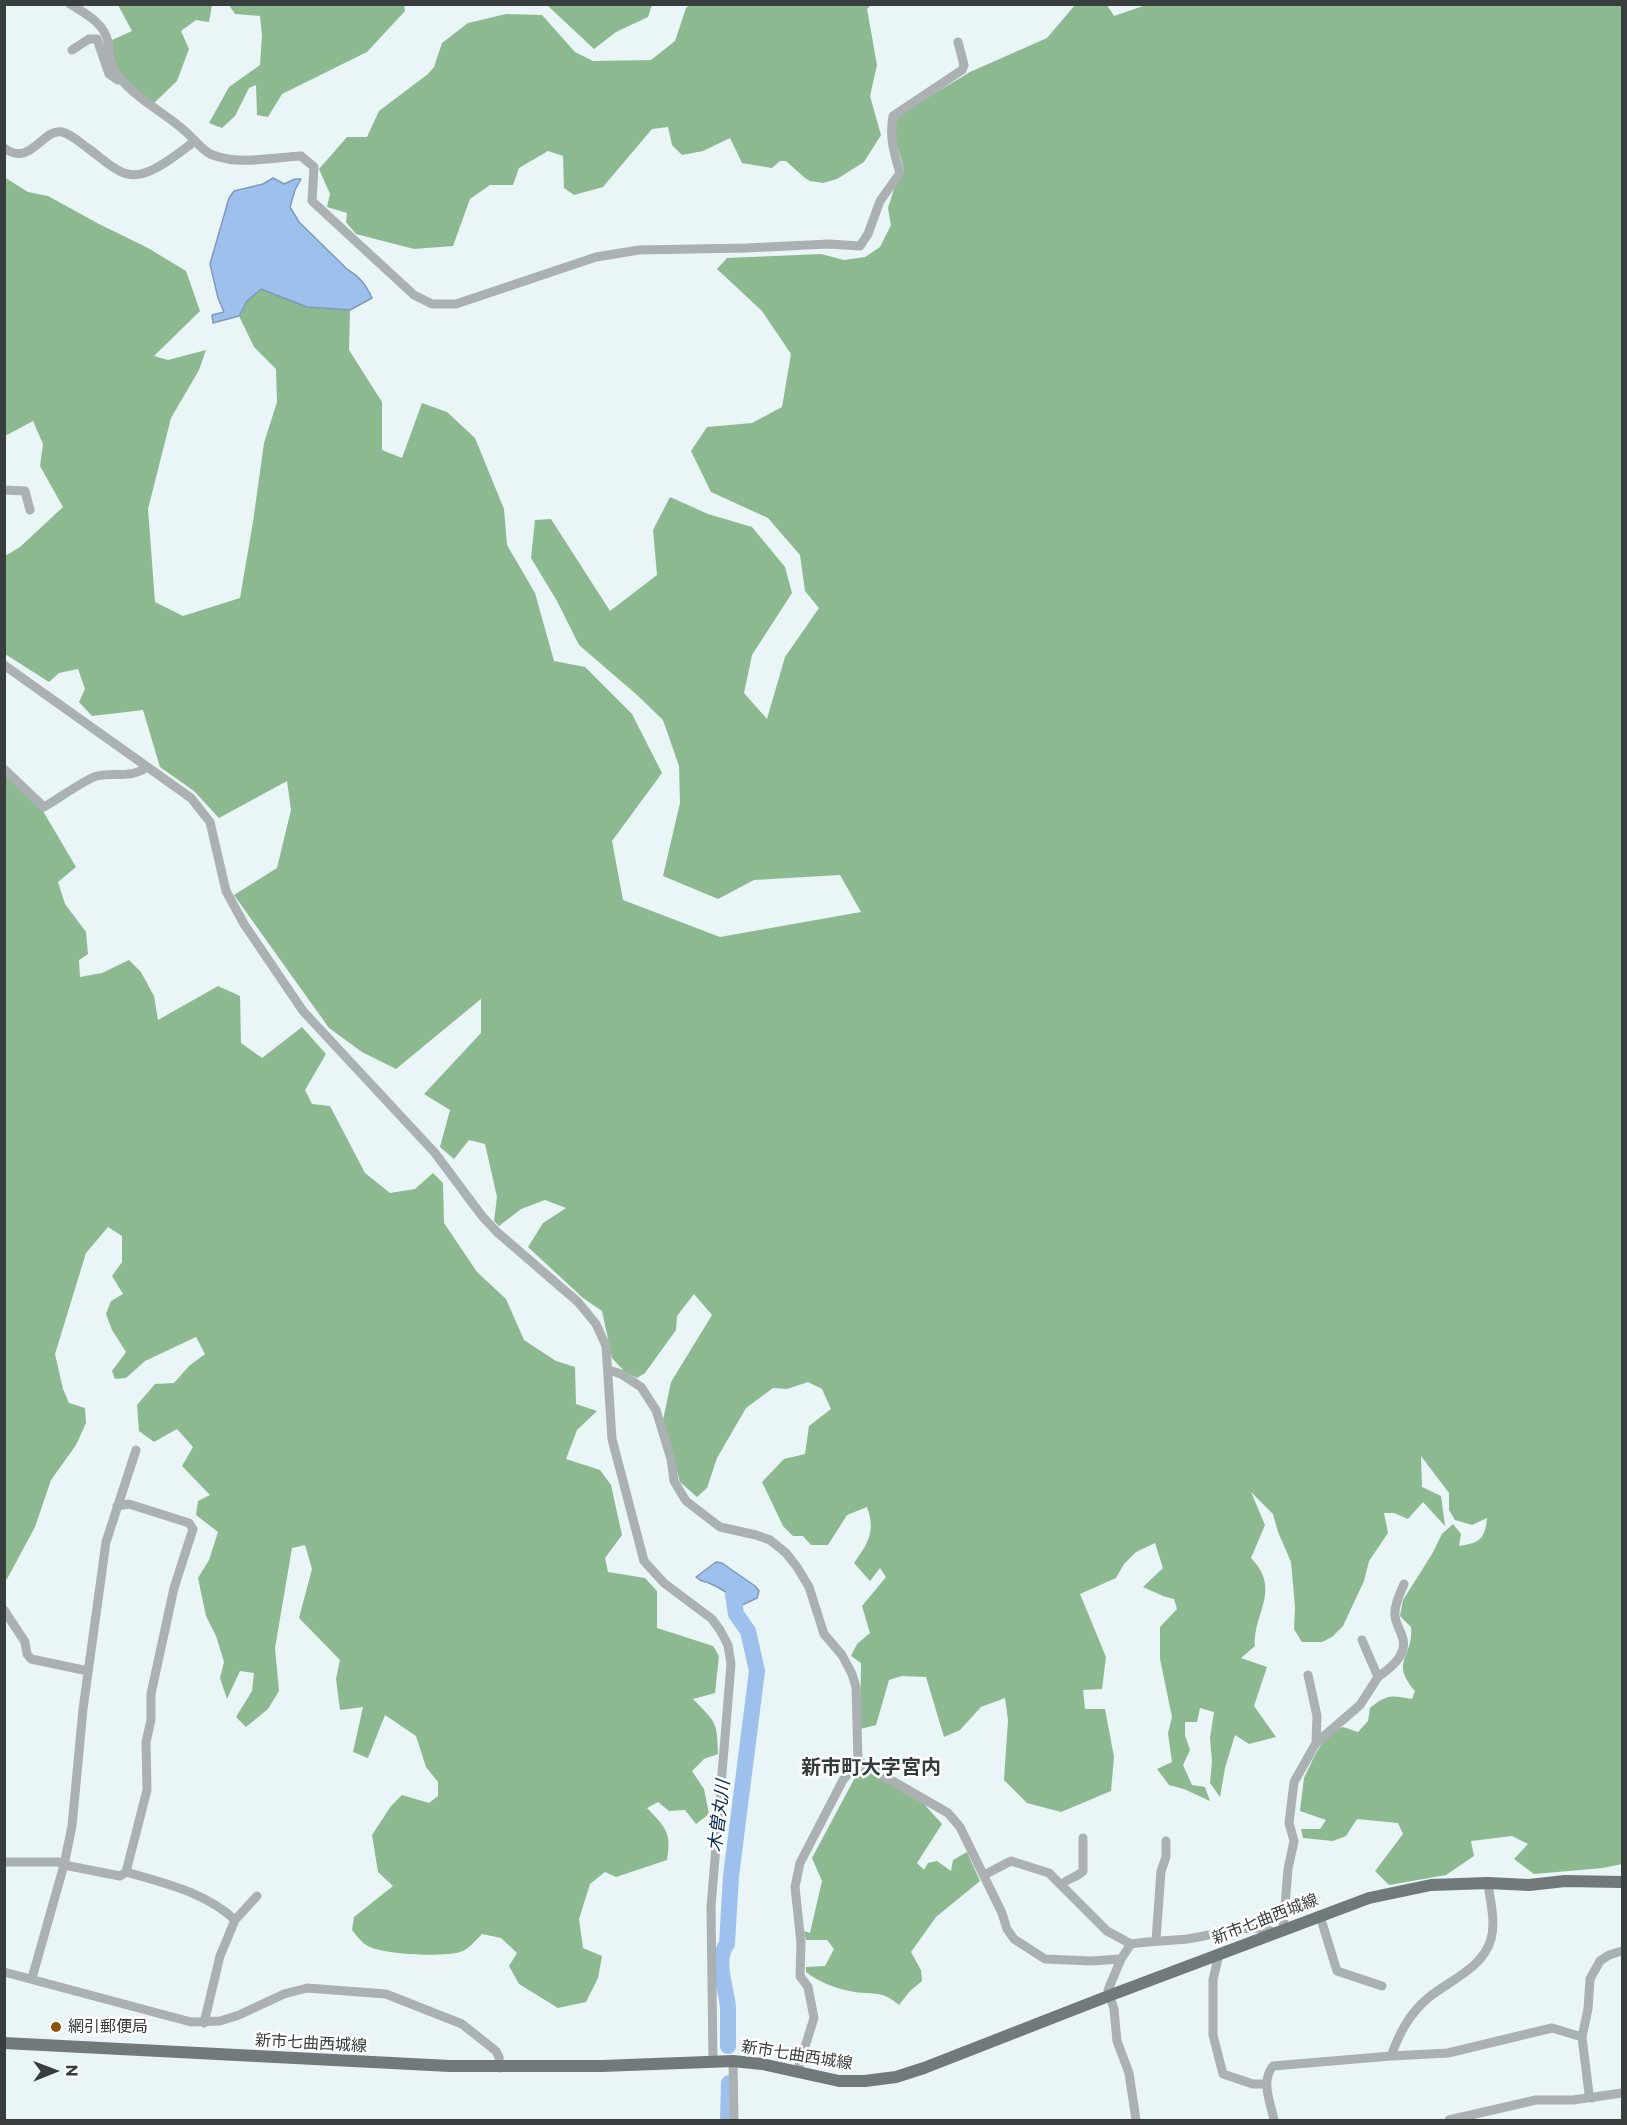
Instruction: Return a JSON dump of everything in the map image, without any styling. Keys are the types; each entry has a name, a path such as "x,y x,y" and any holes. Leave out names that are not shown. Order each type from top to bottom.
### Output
{"main road":[{"name":"新市七曲西城線","path":"4,2043 500,2068 733,2061 762,2064 839,2081 865,2081 896,2077 924,2068 1369,1898 1431,1885 1488,1883 1529,1885 1564,1881 1623,1882"}],"street":[{"path":"70,4 103,28 109,57 116,72 126,84 162,115 188,133 194,142 210,154 230,159 301,156 314,167 312,201 399,283 414,295 432,304 456,304 596,257 639,250 829,244 860,246 868,234 880,201 900,173 891,144 893,116 962,70 964,65 958,42"},
{"path":"72,50 89,39 97,39 109,74 126,84"},
{"path":"4,148 8,151 22,153 33,150 49,133 62,132 123,173 135,175 149,172 194,142"},
{"path":"4,490 25,491 30,510"},
{"path":"4,664 191,798 210,822 226,891 244,924 303,1011 435,1153 482,1216 497,1232 578,1302 596,1324 606,1346 612,1439 644,1561 664,1583 712,1619 728,1645 731,1664 711,1907 713,2062"},
{"path":"4,769 44,807 96,776 125,775 140,772 147,767"},
{"path":"609,1370 621,1374 641,1387 656,1410 671,1459 674,1481 686,1501 720,1527 770,1540 786,1553 797,1567 809,1587 824,1634 842,1655 856,1687 858,1761 843,1780 800,1863 795,1887 801,1943 800,1976 808,1987 814,2018 797,2072"},
{"path":"32,1978 64,1865 72,1826 88,1671 106,1542 136,1450"},
{"path":"4,1862 59,1862 64,1865 120,1876 126,1872 147,1790 146,1742 151,1720 151,1694 174,1588 193,1529 189,1523 129,1504 117,1506"},
{"path":"984,1875 1011,1861 1049,1873 1107,1931 1131,1944 1156,1940 1188,1939 1245,1929 1279,1931 1294,1841 1289,1823 1294,1782 1316,1743 1360,1705 1378,1677 1395,1664 1401,1652 1403,1640 1395,1616 1397,1600 1404,1584"},
{"path":"4,1610 25,1642 27,1654 31,1659 88,1671"},
{"path":"1362,1640 1378,1677"},
{"path":"1308,1675 1317,1716 1316,1743"},
{"path":"858,1761 948,1813 960,1827 1002,1913 1007,1929 1014,1939 1045,1959 1091,1961 1121,1959"},
{"path":"1061,1885 1067,1879 1083,1871 1083,1838"},
{"path":"1156,1940 1161,1871 1166,1857 1166,1842"},
{"path":"126,1872 197,1895 227,1912 235,1920"},
{"path":"1391,2056 1398,2037 1411,2015 1427,1999 1479,1961 1487,1949 1492,1937 1493,1921 1488,1883"},
{"path":"204,2022 220,1956 235,1920 257,1896"},
{"path":"1320,1916 1337,1971 1382,1986"},
{"path":"1131,1944 1121,1959 1108,1990 1111,1995 1117,2041 1129,2073 1136,2121"},
{"path":"1592,2098 1589,2094 1582,2037 1588,2008 1590,1979 1599,1961 1623,1951"},
{"path":"1219,1954 1213,1980 1212,2035 1223,2074 1253,2084 1266,2084"},
{"path":"4,1972 191,2022 220,2021 239,2015 284,1994 308,1988 386,1994 462,2024 496,2051 500,2068"},
{"path":"1273,2120 1273,2109 1266,2084 1269,2071 1273,2066 1448,2053 1552,2028 1582,2037"},
{"path":"733,2061 734,2121"},
{"path":"1449,2121 1536,2100 1592,2098 1623,2093"}],"green space":[{"path":"404,4 405,11 367,52 282,94 268,117 257,115 256,85 249,88 235,116 222,128 209,123 229,87 260,65 262,35 260,16 235,14 229,5"},
{"path":"691,4 871,5 867,9 877,65 870,96 881,135 864,162 837,179 823,183 810,181 786,161 780,161 772,168 742,163 730,138 703,151 682,155 672,145 668,127 652,129 603,187 574,195 564,188 563,156 548,151 519,168 513,185 490,185 470,199 453,246 414,249 356,234 346,222 347,213 327,207 330,194 319,169 347,137 367,137 379,111 428,74 434,67 442,43 468,23 506,14 542,15 575,52 593,61 651,60 675,41 686,8"},
{"path":"1149,4 1622,5 1622,1864 1603,1868 1534,1874 1514,1859 1528,1844 1512,1836 1471,1841 1474,1856 1446,1875 1389,1885 1375,1871 1403,1834 1398,1823 1357,1819 1346,1836 1333,1841 1303,1838 1301,1829 1320,1829 1326,1820 1300,1811 1304,1778 1327,1734 1343,1727 1358,1732 1368,1721 1370,1708 1385,1698 1394,1696 1412,1699 1415,1691 1407,1681 1403,1665 1411,1637 1411,1627 1400,1616 1403,1600 1442,1534 1453,1524 1461,1534 1459,1546 1477,1541 1485,1531 1487,1518 1472,1525 1455,1520 1449,1510 1449,1493 1421,1456 1422,1487 1441,1496 1445,1526 1423,1502 1408,1519 1394,1513 1384,1513 1388,1533 1369,1561 1364,1581 1343,1626 1332,1637 1322,1642 1302,1642 1294,1629 1295,1607 1291,1562 1273,1514 1251,1492 1265,1525 1251,1558 1260,1570 1265,1591 1255,1646 1241,1658 1267,1667 1254,1706 1276,1737 1249,1744 1235,1735 1225,1768 1220,1797 1210,1783 1212,1762 1210,1738 1214,1712 1200,1708 1197,1722 1185,1722 1185,1735 1190,1750 1183,1765 1192,1785 1205,1787 1210,1801 1169,1785 1157,1769 1172,1762 1168,1733 1172,1717 1160,1659 1160,1627 1177,1609 1174,1599 1143,1587 1163,1568 1155,1543 1136,1552 1124,1564 1116,1578 1080,1594 1106,1657 1102,1689 1083,1690 1085,1709 1105,1709 1114,1757 1111,1791 1061,1812 1027,1803 1004,1780 1008,1720 1005,1698 981,1707 960,1730 944,1737 926,1677 902,1676 889,1680 876,1725 860,1729 861,1663 851,1656 857,1644 870,1633 862,1606 886,1577 880,1568 870,1581 854,1563 863,1550 871,1530 867,1507 847,1515 828,1545 811,1545 803,1536 793,1536 783,1526 762,1482 784,1459 805,1454 809,1426 831,1409 822,1389 808,1382 787,1389 773,1388 746,1408 717,1458 707,1488 697,1497 680,1482 663,1420 671,1382 712,1315 694,1294 677,1316 676,1330 645,1373 637,1378 625,1372 612,1358 602,1311 583,1298 528,1247 543,1223 566,1208 545,1200 521,1209 499,1226 494,1221 497,1197 485,1144 469,1140 454,1159 440,1147 450,1110 424,1094 481,1033 481,999 396,1069 362,1052 329,1028 234,895 277,868 291,810 287,781 219,818 194,791 160,767 143,710 92,716 79,702 85,689 78,669 59,673 49,682 5,654 5,556 20,547 63,507 40,466 43,444 33,421 5,436 4,177 28,192 48,196 148,248 186,271 200,311 154,356 168,360 206,350 199,370 171,418 148,509 155,602 183,616 240,598 264,443 277,402 276,369 254,347 239,316 247,301 261,289 307,307 350,310 349,350 382,402 382,450 402,458 422,403 447,412 475,438 504,509 507,545 535,593 554,661 585,667 632,714 662,773 612,841 623,900 720,937 861,912 840,875 754,880 718,899 663,876 680,803 679,766 663,720 579,645 557,601 531,558 535,520 551,519 610,611 657,575 653,530 670,497 708,514 752,527 785,567 792,593 752,655 744,693 767,719 785,657 819,608 805,591 800,555 768,518 711,492 691,451 707,427 752,423 782,407 791,354 762,311 717,269 727,258 821,254 844,260 865,257 880,247 891,225 888,208 895,186 904,171 895,136 899,115 970,72 1047,38 1075,5 1107,5 1114,16"},
{"path":"118,5 212,5 209,22 196,20 181,31 189,49 177,81 154,103 113,73 112,40 132,31"},
{"path":"547,5 652,5 648,17 616,32 594,49"},
{"path":"5,774 43,811 76,867 58,882 65,904 86,932 88,954 79,960 80,977 102,973 129,960 141,972 154,996 158,1020 218,986 240,996 241,1043 262,1058 302,1027 326,1054 305,1090 312,1104 330,1106 365,1173 390,1193 415,1189 433,1173 443,1183 444,1223 477,1272 506,1299 524,1340 556,1361 575,1367 576,1404 597,1411 577,1430 566,1459 600,1470 611,1485 622,1535 605,1558 608,1572 645,1578 657,1591 657,1628 713,1646 719,1656 715,1693 693,1699 711,1718 717,1734 718,1754 704,1759 692,1771 704,1789 709,1814 696,1824 685,1810 669,1811 658,1802 647,1808 668,1836 667,1860 616,1877 605,1872 590,1884 579,1919 583,1948 602,1956 598,1978 586,2002 558,2008 519,1984 509,1966 517,1953 501,1938 482,1934 469,1947 460,1952 414,1954 368,1946 352,1930 354,1917 393,1886 378,1872 372,1835 391,1806 402,1795 429,1803 438,1796 438,1782 426,1767 416,1736 385,1715 368,1758 353,1752 363,1707 340,1710 336,1679 340,1660 299,1618 312,1569 305,1545 292,1548 275,1648 279,1691 268,1709 246,1727 236,1717 252,1691 254,1673 240,1671 227,1699 220,1678 224,1662 216,1636 206,1616 198,1578 209,1560 218,1532 196,1515 198,1501 210,1495 182,1466 193,1447 177,1429 154,1442 139,1431 137,1405 155,1384 174,1383 189,1366 205,1354 196,1337 145,1361 126,1378 115,1379 112,1371 126,1352 112,1330 106,1314 111,1301 123,1294 112,1276 122,1262 122,1236 108,1227 86,1253 55,1354 63,1389 69,1403 85,1408 86,1423 76,1445 51,1480 35,1527 5,1580"},
{"path":"864,1769 924,1804 942,1824 917,1863 924,1870 928,1863 937,1861 951,1871 953,1860 967,1852 980,1881 936,1917 911,1952 921,1970 922,1981 899,2005 883,1995 835,1987 806,1972 806,1967 825,1966 834,1949 827,1940 806,1940 804,1931 810,1933 822,1881 812,1858 859,1770"}],"water":[{"path":"273,178 284,184 301,179 290,207 299,222 362,282 372,298 350,310 307,307 261,289 247,301 239,316 213,323 212,315 224,312 218,298 210,264 229,198 234,191 263,184"},
{"path":"716,1562 722,1563 755,1586 759,1591 757,1598 740,1606 722,1590 696,1577"}],"waterway":[{"name":"木曽丸川","path":"728,2046 728,2008 721,1967 723,1951 727,1944 731,1876 757,1671 748,1631 736,1614 733,1595"},
{"name":"木曽丸川","path":"728,2120 729,2083"}],"place":[{"name":"網引郵便局","path":"56,2027"}],"district":[{"name":"新市町大字宮内","path":"871,1767"}]}
